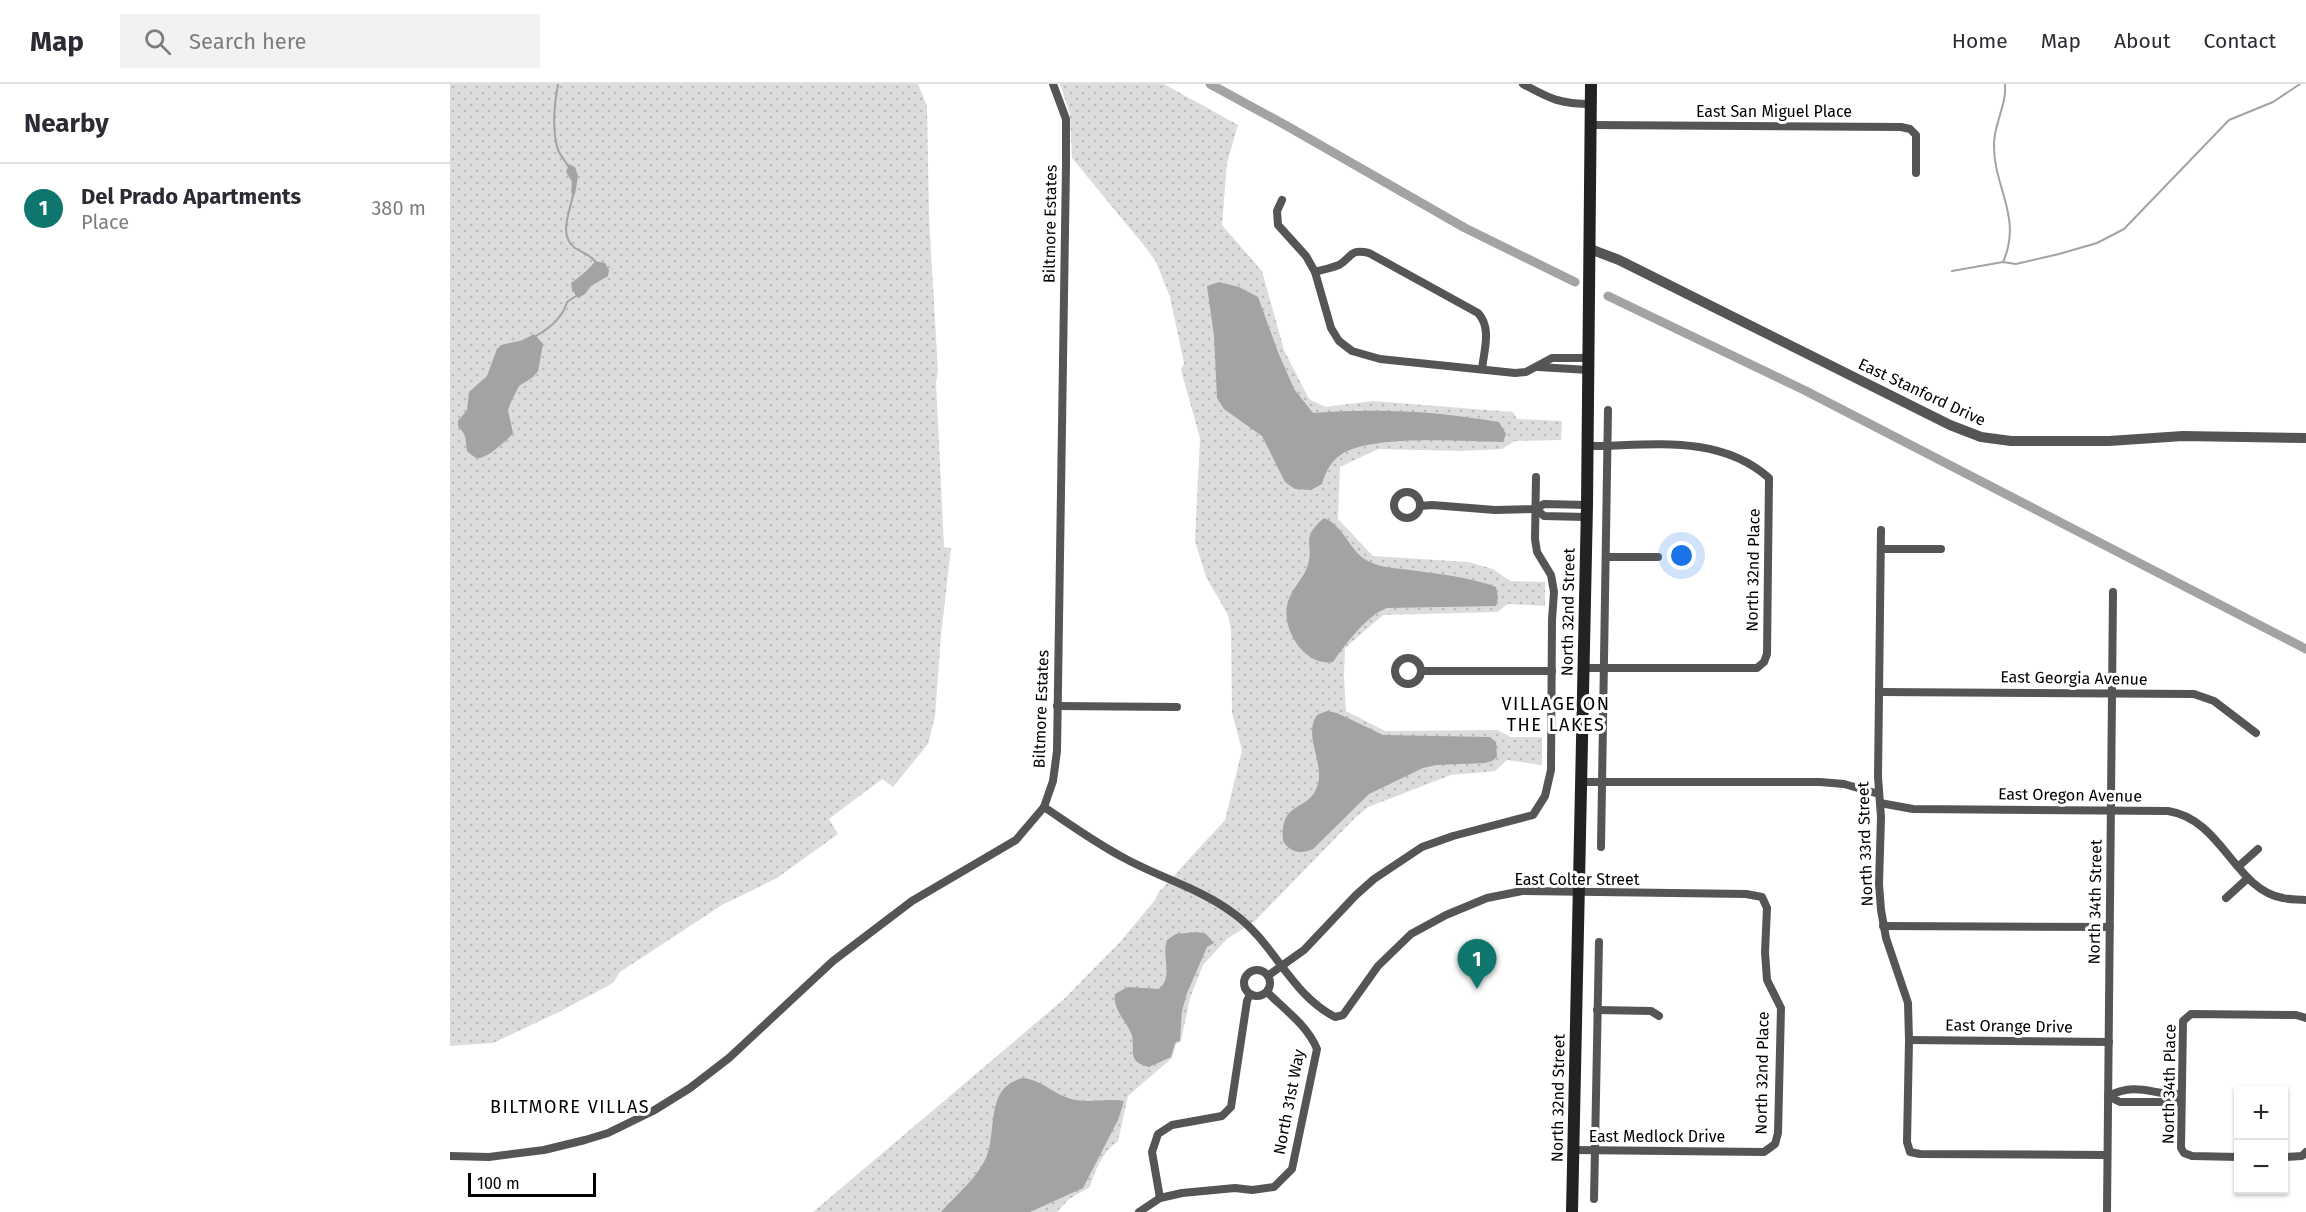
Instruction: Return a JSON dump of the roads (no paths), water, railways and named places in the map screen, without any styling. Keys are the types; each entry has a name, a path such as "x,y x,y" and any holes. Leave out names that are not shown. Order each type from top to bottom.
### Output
{"main road":[{"name":"North 32nd Street","path":"1572,1212 1590,311 1591,84"}],"street":[{"name":"Biltmore Estates","path":"450,1156 489,1157 544,1150 608,1132 653,1111 692,1087 729,1058 791,1002 817,974 904,908 1016,840 1044,807 1056,765 1066,123 1062,104 1053,84"},
{"path":"1523,84 1565,104 1592,104"},
{"name":"East San Miguel Place","path":"1592,125 1901,127 1910,129 1916,135 1916,173"},
{"path":"1282,200 1277,211 1278,225 1292,238 1315,272 1331,328 1339,341 1352,351 1380,359 1515,373 1526,372 1538,367 1589,364"},
{"name":"East Stanford Drive","path":"1590,249 1619,260 1950,425 1982,437 2012,441 2109,441 2184,436 2306,438"},
{"path":"1315,272 1341,264 1352,253 1360,250 1478,313 1485,320 1486,328 1482,369"},
{"path":"1601,847 1608,410"},
{"path":"1587,446 1608,446"},
{"name":"North 32nd Place","path":"1604,667 1757,668 1764,662 1767,654 1769,478 1749,465 1711,447 1608,446"},
{"path":"1269,975 1304,950 1374,879 1422,847 1453,836 1533,815 1545,796 1551,770 1554,592 1551,575 1537,552 1536,477"},
{"path":"1536,510 1545,504 1555,504 1586,511"},
{"path":"1555,504 1555,516"},
{"path":"1420,506 1536,510 1544,516 1586,511"},
{"name":"North 33rd Street","path":"1881,530 1879,884 1883,926 1908,1003 1907,1142 1910,1152 1920,1154 2107,1155"},
{"path":"1882,549 1941,549"},
{"path":"1606,557 1658,557"},
{"name":"North 34th Street","path":"2107,1212 2114,592"},
{"path":"1583,668 1604,667"},
{"path":"1422,671 1552,671"},
{"name":"East Georgia Avenue","path":"1879,692 2194,694 2214,701 2256,733"},
{"path":"1057,706 1177,707"},
{"name":"East Oregon Avenue","path":"1580,782 1820,782 1844,784 1879,799 1913,809 2183,813 2205,828 2248,878 2262,890 2282,898 2306,900"},
{"name":"East Colter Street","path":"1044,807 1126,859 1212,900 1237,915 1261,938 1311,1002 1335,1017 1343,1015 1378,966 1411,934 1487,898 1522,891 1746,894 1762,897"},
{"path":"2239,866 2258,849"},
{"path":"2226,898 2248,878"},
{"name":"North 32nd Place","path":"1762,897 1767,908 1765,952 1767,980 1781,1008 1778,1133 1775,1144"},
{"path":"1883,926 2110,927"},
{"path":"1594,1199 1599,942"},
{"path":"1259,971 1269,975 1270,983 1267,992 1260,996 1250,994 1244,985 1247,975 1259,971"},
{"name":"North 31st Way","path":"1160,1198 1210,1189 1252,1190 1274,1187 1292,1169 1317,1049 1312,1036 1304,1026 1267,992"},
{"path":"1139,1212 1160,1198 1152,1152 1158,1134 1172,1125 1222,1116 1231,1107 1250,994"},
{"path":"1597,1010 1651,1011 1659,1016"},
{"name":"North 34th Place","path":"2234,1156 2192,1156 2184,1153 2181,1142 2182,1026 2186,1016 2191,1014 2251,1014 2296,1015 2306,1018"},
{"name":"East Orange Drive","path":"1909,1040 2109,1042"},
{"path":"2108,1096 2118,1091 2141,1088 2181,1098"},
{"path":"2141,1088 2141,1103"},
{"path":"2108,1096 2120,1102 2141,1103 2181,1098"},
{"name":"East Medlock Drive","path":"1573,1150 1764,1152 1775,1144"},
{"path":"2288,1157 2302,1156 2306,1152"}],"waterway":[{"path":"558,84 555,134 558,150 569,167"},
{"path":"1210,84 1465,228 1575,282"},
{"path":"2003,262 2010,231 2009,216 1995,160 1994,144 2005,84"},
{"path":"1952,271 2003,262 2016,264 2059,254 2097,243 2124,229 2229,120 2273,102 2300,84"},
{"path":"573,195 566,223 567,237 575,248 595,261"},
{"path":"536,336 555,322 567,302 576,296"},
{"path":"1608,296 1806,391 2306,649"}],"place":[{"name":"Del Prado Apartments","path":"1477,989"}],"district":[{"name":"VILLAGE ON THE LAKES","path":"1556,714"},
{"name":"BILTMORE VILLAS","path":"570,1107"}]}
